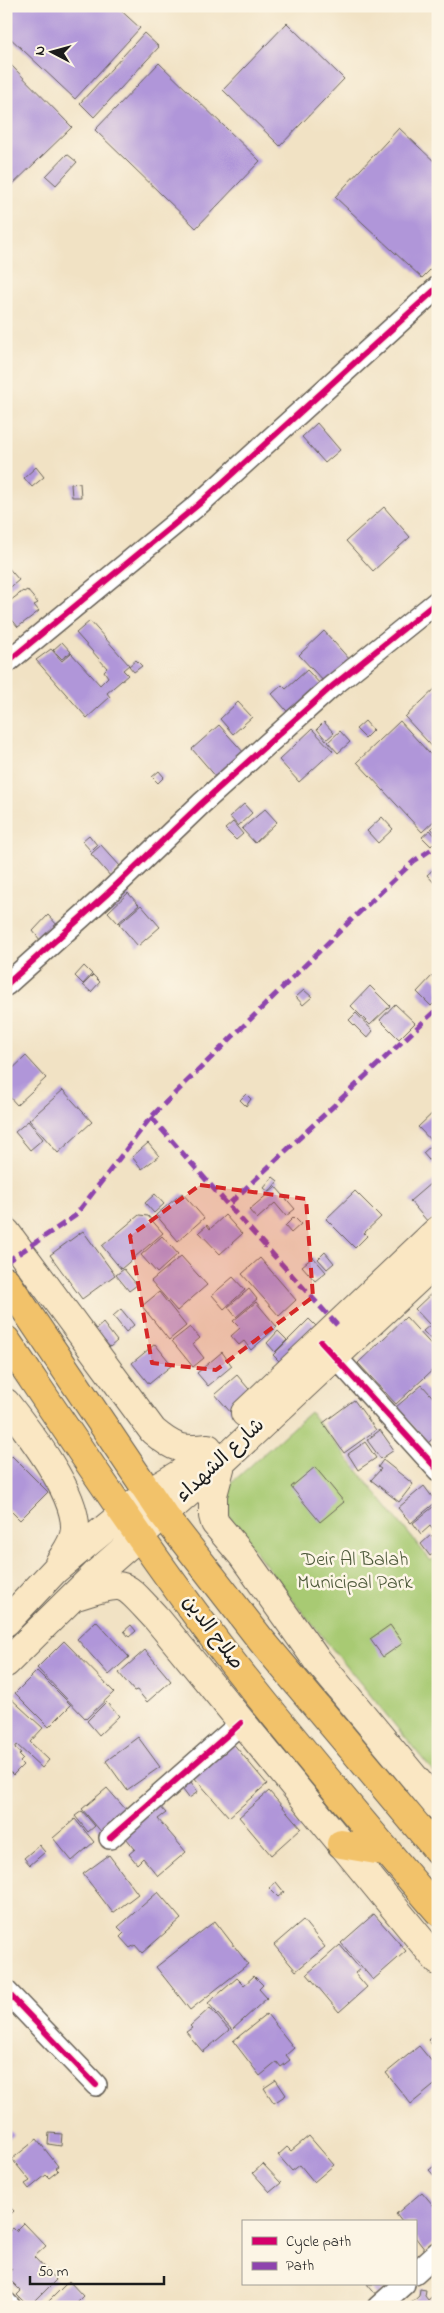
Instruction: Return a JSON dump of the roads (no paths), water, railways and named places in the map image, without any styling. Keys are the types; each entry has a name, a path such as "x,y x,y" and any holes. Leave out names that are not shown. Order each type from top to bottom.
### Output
{"highway":[{"name":"صلاح الدين","path":"6,1281 156,1504 261,1640 438,1850"},
{"name":"صلاح الدين","path":"6,1340 131,1525 224,1652 438,1911"},
{"path":"341,1844 388,1852"}],"main road":[{"path":"328,1348 438,1230"},
{"path":"6,1232 153,1431 177,1448 216,1453 213,1495 215,1523 242,1555 316,1659 438,1806"},
{"path":"328,1348 438,1260"},
{"name":"شارع الشهداء","path":"131,1525 216,1453 328,1348"},
{"path":"6,1403 31,1435 72,1506 75,1527 72,1541 55,1570 6,1622"},
{"path":"55,1570 131,1525"},
{"path":"6,1663 72,1597 131,1525"},
{"path":"72,1597 114,1584 128,1588 157,1618 438,1961"}],"street":[{"path":"6,663 199,504 438,287"},
{"path":"6,986 106,895 202,803 316,701 438,601"},
{"path":"328,1348 434,1457"},
{"path":"110,1838 241,1722"},
{"path":"6,1991 96,2085"},
{"path":"416,2272 438,2252"},
{"path":"378,2307 402,2286"},
{"path":"6,2303 10,2307"}],"park label":[{"name":"Deir Al Balah Municipal Park","path":"355,1572"}]}
